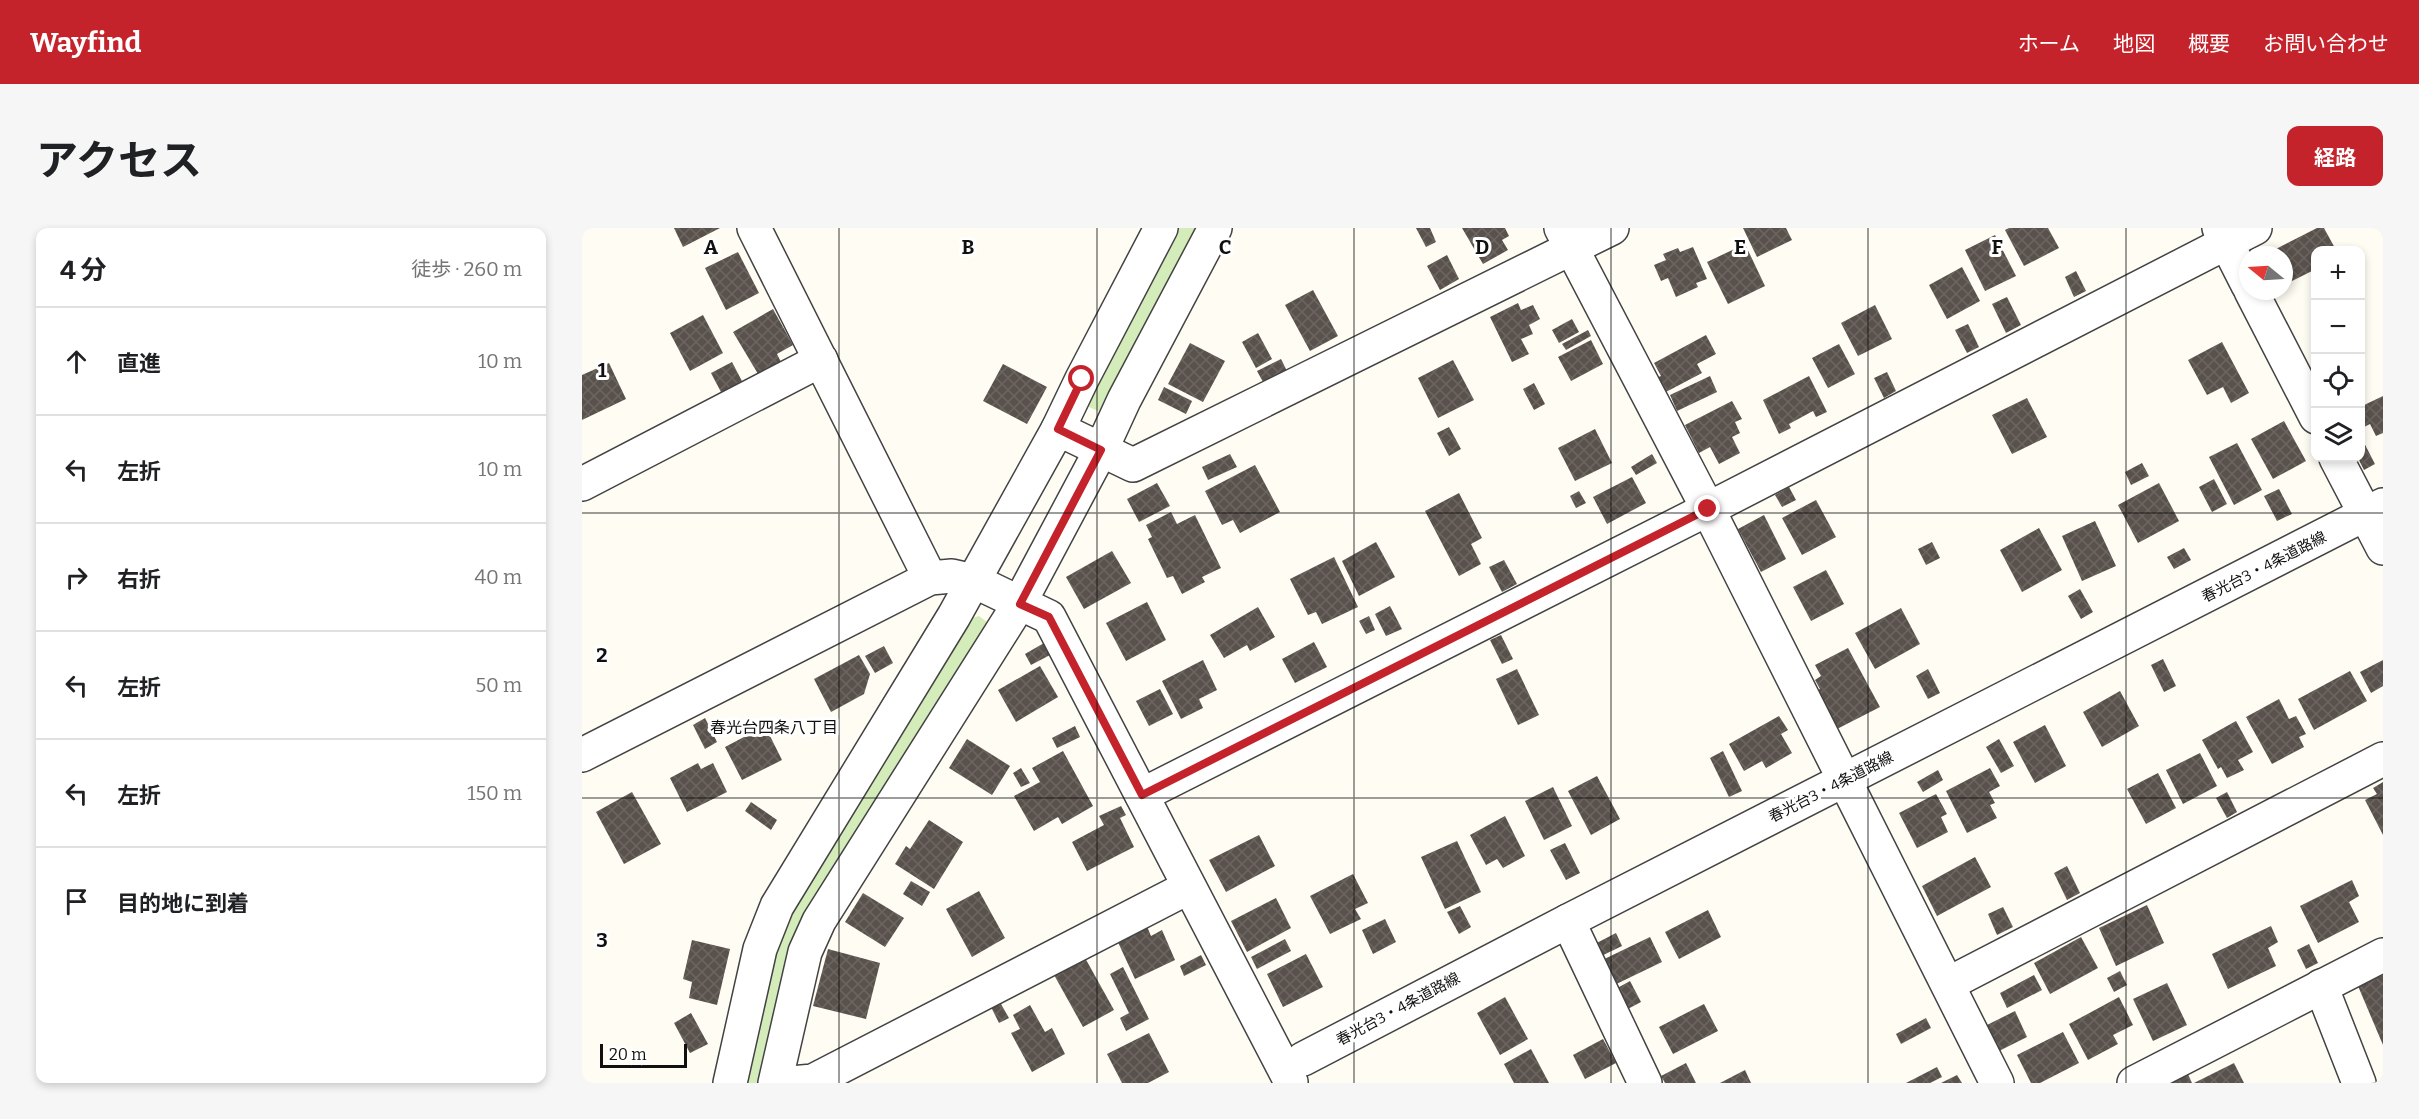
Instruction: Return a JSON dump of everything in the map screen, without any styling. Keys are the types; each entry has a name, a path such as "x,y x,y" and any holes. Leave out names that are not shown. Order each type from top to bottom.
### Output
{"street":[{"path":"754,228 930,578"},
{"path":"730,1083 760,949 777,906 974,581 1058,429 1161,228"},
{"path":"775,1083 805,952 819,921 1020,604 1215,228"},
{"path":"1058,429 1133,465 1567,239 1612,228"},
{"path":"1142,795 1708,509 2233,233 2239,254"},
{"path":"1567,239 1708,509 1997,1083"},
{"path":"2256,300 2311,408"},
{"path":"582,484 821,360"},
{"path":"2340,462 2374,510 2383,548"},
{"name":"春光台3・4条道路線","path":"1300,1077 1568,921 2374,510"},
{"path":"582,755 930,578 952,576 974,581 1049,617 1189,887 1300,1077"},
{"path":"1948,984 2383,759"},
{"path":"791,1083 813,1081 1189,887"},
{"path":"1568,921 1645,1083"},
{"path":"2134,1083 2383,955"},
{"path":"2321,986 2359,1083"}],"green space":[{"path":"1171,228 1205,228 1108,408 1098,411 1087,406"},
{"path":"979,616 987,622 991,630 791,954 764,1083 739,1083 766,946 968,619"}],"building":[{"path":"674,228 720,228 683,247"},
{"path":"1416,228 1430,228 1436,242 1426,247"},
{"path":"1462,228 1505,228 1509,236 1502,240 1508,250 1483,264"},
{"path":"1743,228 1786,228 1792,240 1757,257"},
{"path":"2009,228 2048,228 2059,248 2024,266 2005,230"},
{"path":"2317,228 2324,228 2334,246 2311,246 2311,272 2293,280 2293,246 2282,246"},
{"path":"1995,235 2016,276 1985,291 1965,250"},
{"path":"1745,244 1765,286 1728,304 1707,262"},
{"path":"1693,247 1707,279 1696,283 1698,287 1676,297 1668,278 1661,281 1654,265 1666,260 1663,254 1678,248 1680,252"},
{"path":"738,252 759,293 726,310 705,268"},
{"path":"1447,255 1459,279 1440,290 1427,266"},
{"path":"1962,267 1980,301 1947,319 1929,285"},
{"path":"2076,271 2086,291 2074,297 2065,277"},
{"path":"1313,290 1338,336 1310,351 1285,305"},
{"path":"2007,297 2021,325 2006,333 1992,304"},
{"path":"1518,303 1521,310 1533,305 1540,319 1529,325 1533,334 1521,339 1529,354 1512,362 1490,317"},
{"path":"1875,305 1892,339 1858,356 1841,323"},
{"path":"773,309 793,345 777,354 783,366 761,379 733,332"},
{"path":"703,315 723,353 690,371 670,333"},
{"path":"1572,319 1579,332 1559,343 1552,330"},
{"path":"1968,324 1979,347 1967,353 1955,330"},
{"path":"1588,330 1591,336 1566,350 1562,344"},
{"path":"1258,333 1272,359 1256,368 1242,342"},
{"path":"1706,335 1716,354 1697,364 1702,373 1664,393 1656,378 1661,376 1654,363"},
{"path":"1591,340 1603,364 1571,381 1558,357"},
{"path":"2222,342 2249,393 2231,403 2223,387 2207,395 2188,360"},
{"path":"1190,343 1225,361 1203,402 1168,384"},
{"path":"1839,344 1855,374 1828,388 1812,358"},
{"path":"1281,359 1287,371 1263,382 1257,371"},
{"path":"1453,360 1474,400 1438,418 1418,378"},
{"path":"732,362 743,383 722,394 711,373"},
{"path":"609,363 626,399 582,420 582,375"},
{"path":"1003,364 1047,387 1027,424 983,401"},
{"path":"1887,372 1896,391 1884,398 1874,378"},
{"path":"1710,376 1717,392 1677,411 1670,395"},
{"path":"1809,376 1827,412 1816,417 1813,411 1789,424 1791,428 1779,434 1763,400"},
{"path":"1534,383 1545,404 1534,410 1523,389"},
{"path":"1164,387 1192,401 1186,414 1158,400"},
{"path":"2383,396 2383,433 2376,436 2370,424 2365,426 2365,405"},
{"path":"2027,398 2047,437 2012,454 1992,415"},
{"path":"1732,401 1742,419 1735,422 1740,433 1732,437 1740,453 1719,464 1710,447 1699,453 1685,425"},
{"path":"2284,421 2306,461 2273,479 2251,439"},
{"path":"1449,427 1461,449 1449,456 1437,433"},
{"path":"1595,429 1612,463 1575,481 1558,448"},
{"path":"2237,443 2262,490 2234,505 2209,457"},
{"path":"2365,445 2375,464 2364,470 2360,462 2365,462"},
{"path":"1230,454 1237,467 1208,480 1202,467"},
{"path":"1652,454 1657,463 1636,475 1631,467"},
{"path":"2142,463 2149,476 2131,485 2125,472"},
{"path":"1255,465 1280,512 1240,533 1233,520 1222,525 1205,491"},
{"path":"1632,477 1646,503 1607,524 1593,497"},
{"path":"2214,479 2227,504 2212,512 2199,487"},
{"path":"1157,483 1170,506 1139,522 1127,499"},
{"path":"2159,483 2179,521 2138,543 2118,505"},
{"path":"1789,487 1796,500 1782,507 1775,495"},
{"path":"2279,489 2292,514 2277,521 2264,496"},
{"path":"1579,491 1586,503 1576,508 1570,496"},
{"path":"1459,493 1482,538 1471,544 1481,564 1459,576 1425,511"},
{"path":"1816,500 1836,537 1802,555 1782,518"},
{"path":"1171,512 1177,524 1195,515 1221,568 1202,577 1205,582 1182,594 1173,576 1167,578 1148,539 1152,537 1146,525"},
{"path":"1764,515 1786,559 1761,572 1738,529"},
{"path":"2095,521 2116,566 2082,581 2062,536"},
{"path":"2039,528 2062,570 2022,592 2000,550"},
{"path":"1376,542 1395,577 1359,596 1342,561"},
{"path":"1932,542 1940,558 1926,565 1918,549"},
{"path":"2184,548 2191,560 2174,569 2167,557"},
{"path":"1112,551 1131,583 1084,609 1066,577"},
{"path":"1334,557 1358,607 1322,624 1316,612 1308,615 1290,579"},
{"path":"1504,560 1517,584 1502,592 1489,567"},
{"path":"1826,570 1844,604 1811,621 1793,587"},
{"path":"2080,589 2093,612 2081,619 2068,596"},
{"path":"1147,602 1166,640 1126,661 1106,623"},
{"path":"1390,606 1402,629 1386,636 1375,614"},
{"path":"1258,607 1275,637 1250,651 1247,645 1224,658 1210,635"},
{"path":"1901,608 1920,644 1875,669 1855,633"},
{"path":"1369,616 1375,630 1366,634 1359,621"},
{"path":"1501,635 1513,659 1502,664 1490,640"},
{"path":"1314,642 1327,667 1295,683 1282,659"},
{"path":"1044,643 1050,655 1031,665 1025,654"},
{"path":"884,646 893,663 875,673 865,656"},
{"path":"1848,648 1880,707 1837,729 1816,691 1820,689 1815,680 1821,676 1815,665"},
{"path":"859,655 870,674 864,694 831,712 814,679"},
{"path":"2163,659 2176,686 2164,692 2151,665"},
{"path":"1203,660 1217,690 1199,699 1203,708 1181,719 1162,681"},
{"path":"2383,660 2383,686 2371,693 2360,672"},
{"path":"1040,666 1058,697 1016,722 998,690"},
{"path":"1517,669 1539,715 1518,725 1496,679"},
{"path":"1928,669 1940,693 1928,699 1916,676"},
{"path":"2350,671 2367,701 2314,730 2298,699"},
{"path":"1160,689 1173,714 1149,726 1136,701"},
{"path":"2120,691 2139,726 2102,747 2083,712"},
{"path":"2279,699 2289,719 2296,716 2306,734 2299,737 2304,747 2272,764 2246,717"},
{"path":"1779,716 1788,730 1781,734 1792,753 1766,768 1762,761 1744,771 1729,744"},
{"path":"705,718 717,742 705,749 693,725"},
{"path":"2236,721 2253,752 2238,760 2244,770 2227,778 2221,767 2218,769 2202,740"},
{"path":"2045,725 2066,766 2035,783 2013,742"},
{"path":"765,726 782,760 742,780 725,747"},
{"path":"1075,726 1080,737 1057,748 1052,738"},
{"path":"967,739 1010,766 992,795 949,768"},
{"path":"1999,739 2014,766 2001,773 1986,747"},
{"path":"1063,751 1093,806 1062,824 1058,817 1034,831 1014,796 1040,782 1032,768"},
{"path":"1723,751 1742,791 1729,797 1710,758"},
{"path":"2200,753 2217,786 2183,804 2166,770"},
{"path":"698,763 701,769 713,763 727,792 687,812 670,778"},
{"path":"1021,768 1030,783 1021,787 1013,773"},
{"path":"1990,768 2000,786 1989,792 1995,803 1990,805 1997,818 1967,833 1946,791"},
{"path":"1938,770 1943,780 1923,792 1917,782"},
{"path":"2158,773 2176,808 2146,824 2127,789"},
{"path":"1597,776 1620,819 1591,835 1568,791"},
{"path":"2383,782 2383,835 2365,800 2377,794 2373,788"},
{"path":"1553,787 1572,826 1544,840 1525,801"},
{"path":"632,792 661,844 624,864 596,812"},
{"path":"2227,792 2237,812 2227,818 2216,798"},
{"path":"1936,794 1947,814 1941,817 1948,832 1917,848 1899,813"},
{"path":"751,802 777,820 771,830 745,811"},
{"path":"1121,806 1126,815 1120,818 1134,847 1087,871 1072,842 1104,825 1099,816"},
{"path":"1505,816 1525,856 1503,868 1497,859 1486,865 1470,835"},
{"path":"929,820 963,842 934,889 895,864 906,846 910,849"},
{"path":"1259,835 1275,866 1226,892 1209,860"},
{"path":"1457,841 1481,892 1445,909 1421,857"},
{"path":"1565,843 1580,873 1566,880 1550,850"},
{"path":"1975,857 1991,887 1937,916 1922,886"},
{"path":"2067,866 2080,893 2067,900 2054,873"},
{"path":"1353,874 1368,903 1355,909 1361,919 1330,934 1310,896"},
{"path":"2352,880 2359,896 2349,902 2359,922 2318,943 2300,906"},
{"path":"911,881 930,892 922,906 903,894"},
{"path":"979,891 1005,938 972,957 946,909"},
{"path":"863,893 904,918 885,947 845,922"},
{"path":"1276,898 1291,928 1247,952 1231,921"},
{"path":"2147,905 2164,943 2116,966 2099,928"},
{"path":"1460,906 1471,927 1459,934 1447,912"},
{"path":"2003,907 2013,927 1997,935 1988,914"},
{"path":"1708,910 1721,937 1679,959 1665,932"},
{"path":"1385,919 1396,942 1373,954 1362,930"},
{"path":"1146,924 1151,936 1162,930 1175,960 1135,979 1116,938"},
{"path":"2271,926 2278,942 2268,948 2276,966 2228,989 2212,954"},
{"path":"1616,933 1622,946 1593,960 1587,948"},
{"path":"1650,937 1662,962 1606,989 1594,964"},
{"path":"2081,937 2098,968 2050,994 2034,963"},
{"path":"1285,939 1291,951 1257,969 1251,957"},
{"path":"692,940 730,949 717,1005 689,998 692,982 683,979"},
{"path":"2309,944 2318,963 2306,969 2297,950"},
{"path":"828,949 880,963 866,1019 813,1006"},
{"path":"1306,954 1323,987 1283,1007 1267,974"},
{"path":"1201,955 1206,965 1184,976 1180,966"},
{"path":"1084,956 1114,1010 1083,1027 1053,973"},
{"path":"1123,967 1149,1019 1126,1031 1120,1018 1129,1013 1110,974"},
{"path":"2120,971 2127,985 2114,992 2107,978"},
{"path":"2034,975 2042,990 2007,1008 2000,993"},
{"path":"2383,975 2383,1045 2358,986"},
{"path":"1630,981 1641,1002 1622,1012 1612,991"},
{"path":"2167,983 2187,1025 2153,1041 2133,999"},
{"path":"997,997 1009,1018 999,1023 988,1001"},
{"path":"1505,997 1528,1039 1500,1055 1477,1013"},
{"path":"2119,997 2133,1025 2113,1035 2118,1044 2088,1060 2069,1024"},
{"path":"1704,1004 1718,1031 1673,1054 1659,1027"},
{"path":"1030,1005 1045,1032 1052,1028 1065,1054 1032,1072 1011,1033 1020,1029 1013,1015"},
{"path":"2015,1011 2027,1037 1999,1051 1987,1025"},
{"path":"691,1013 708,1044 690,1053 674,1023"},
{"path":"1926,1018 1931,1028 1901,1044 1896,1034"},
{"path":"2063,1032 2079,1063 2040,1083 2031,1083 2017,1055"},
{"path":"1149,1033 1169,1072 1148,1083 1122,1083 1107,1054"},
{"path":"1603,1039 1616,1063 1585,1079 1573,1055"},
{"path":"1531,1049 1549,1083 1514,1083 1504,1064"},
{"path":"1686,1063 1696,1083 1665,1083 1661,1076"},
{"path":"2234,1063 2244,1083 2194,1083"},
{"path":"1937,1067 1942,1077 1930,1083 1906,1083"},
{"path":"1745,1070 1751,1083 1720,1083"},
{"path":"2187,1072 2192,1083 2171,1083 2169,1081"},
{"path":"1957,1075 1962,1083 1941,1083"}],"district":[{"name":"春光台四条八丁目","path":"774,727"}],"route":[{"path":"1082,379 1058,429 1101,450 1020,604 1049,617 1142,795 1708,509"}]}
